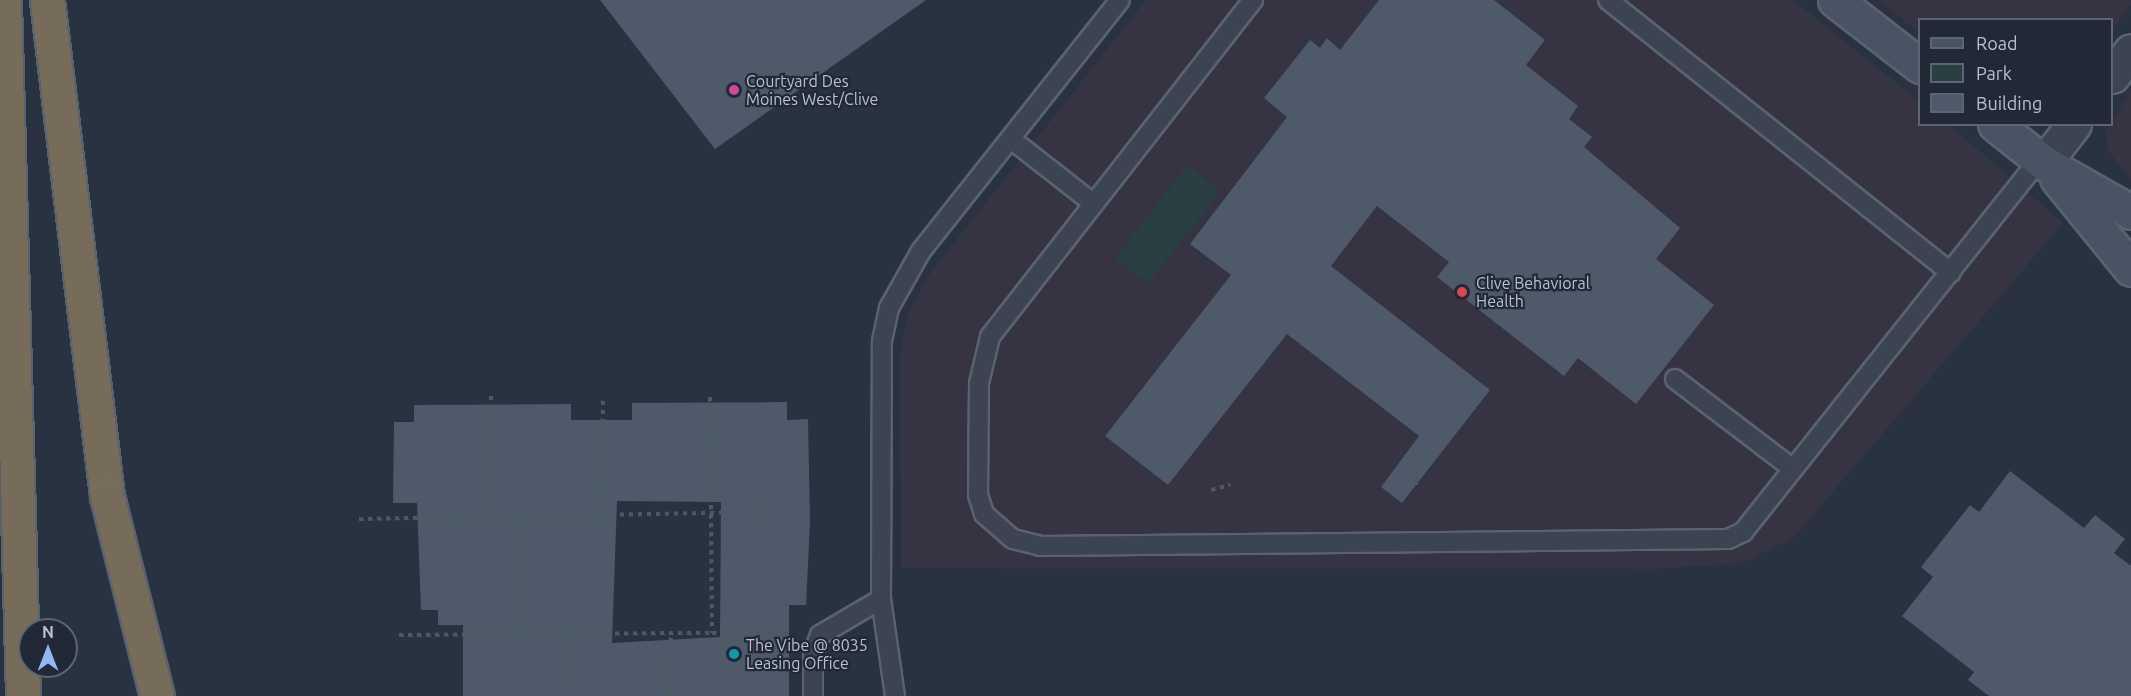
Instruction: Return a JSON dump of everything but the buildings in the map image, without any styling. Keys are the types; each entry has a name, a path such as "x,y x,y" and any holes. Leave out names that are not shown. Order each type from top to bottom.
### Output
{"highway":[{"path":"4,0 6,210 23,696"},
{"path":"47,0 107,496 157,696"},
{"path":"0,291 6,210"}],"street":[{"path":"1835,0 1918,64"},
{"path":"2113,75 2131,51"},
{"path":"1998,126 2042,161 2131,213"},
{"path":"2042,161 2072,126"},
{"path":"2042,161 2131,269"}],"lane":[{"path":"895,696 881,599 882,341 889,308 921,251 1120,0"},
{"path":"1253,0 990,337 982,359 978,495 984,514 1013,538 1041,546 1711,543 1743,532 2042,161"},
{"path":"1608,0 1950,273"},
{"path":"1011,139 1094,204"},
{"path":"1675,379 1793,469"},
{"path":"813,696 813,654 820,634 881,599"}],"path":[{"path":"491,396 491,514"},
{"path":"602,513 603,396"},
{"path":"710,397 712,633"},
{"path":"1416,485 1418,450"},
{"path":"1211,490 1230,485"},
{"path":"762,501 762,522"},
{"path":"359,519 491,514 762,512"},
{"path":"516,514 516,634"},
{"path":"670,696 671,633"},
{"path":"561,634 562,696"},
{"path":"399,635 820,634"}],"shaded area":[{"name":"Clive Behavioral Health","path":"1146,0 1793,0 1918,100 1918,126 1950,126 2063,223 1794,537 1742,563 1655,569 901,568 900,354 908,313 931,272"},
{"path":"1878,0 2131,0 2131,5 2113,29 2113,18 1918,18 1918,32"},
{"path":"2131,90 2131,180 2108,151 2106,132 2110,126 2113,126 2113,120"}],"green space":[{"path":"1187,165 1220,191 1148,284 1115,259"}],"place":[{"name":"Courtyard Des Moines West/Clive","path":"734,90"},
{"name":"Clive Behavioral Health","path":"1462,292"},
{"name":"The Vibe @ 8035 Leasing Office","path":"734,654"}]}
